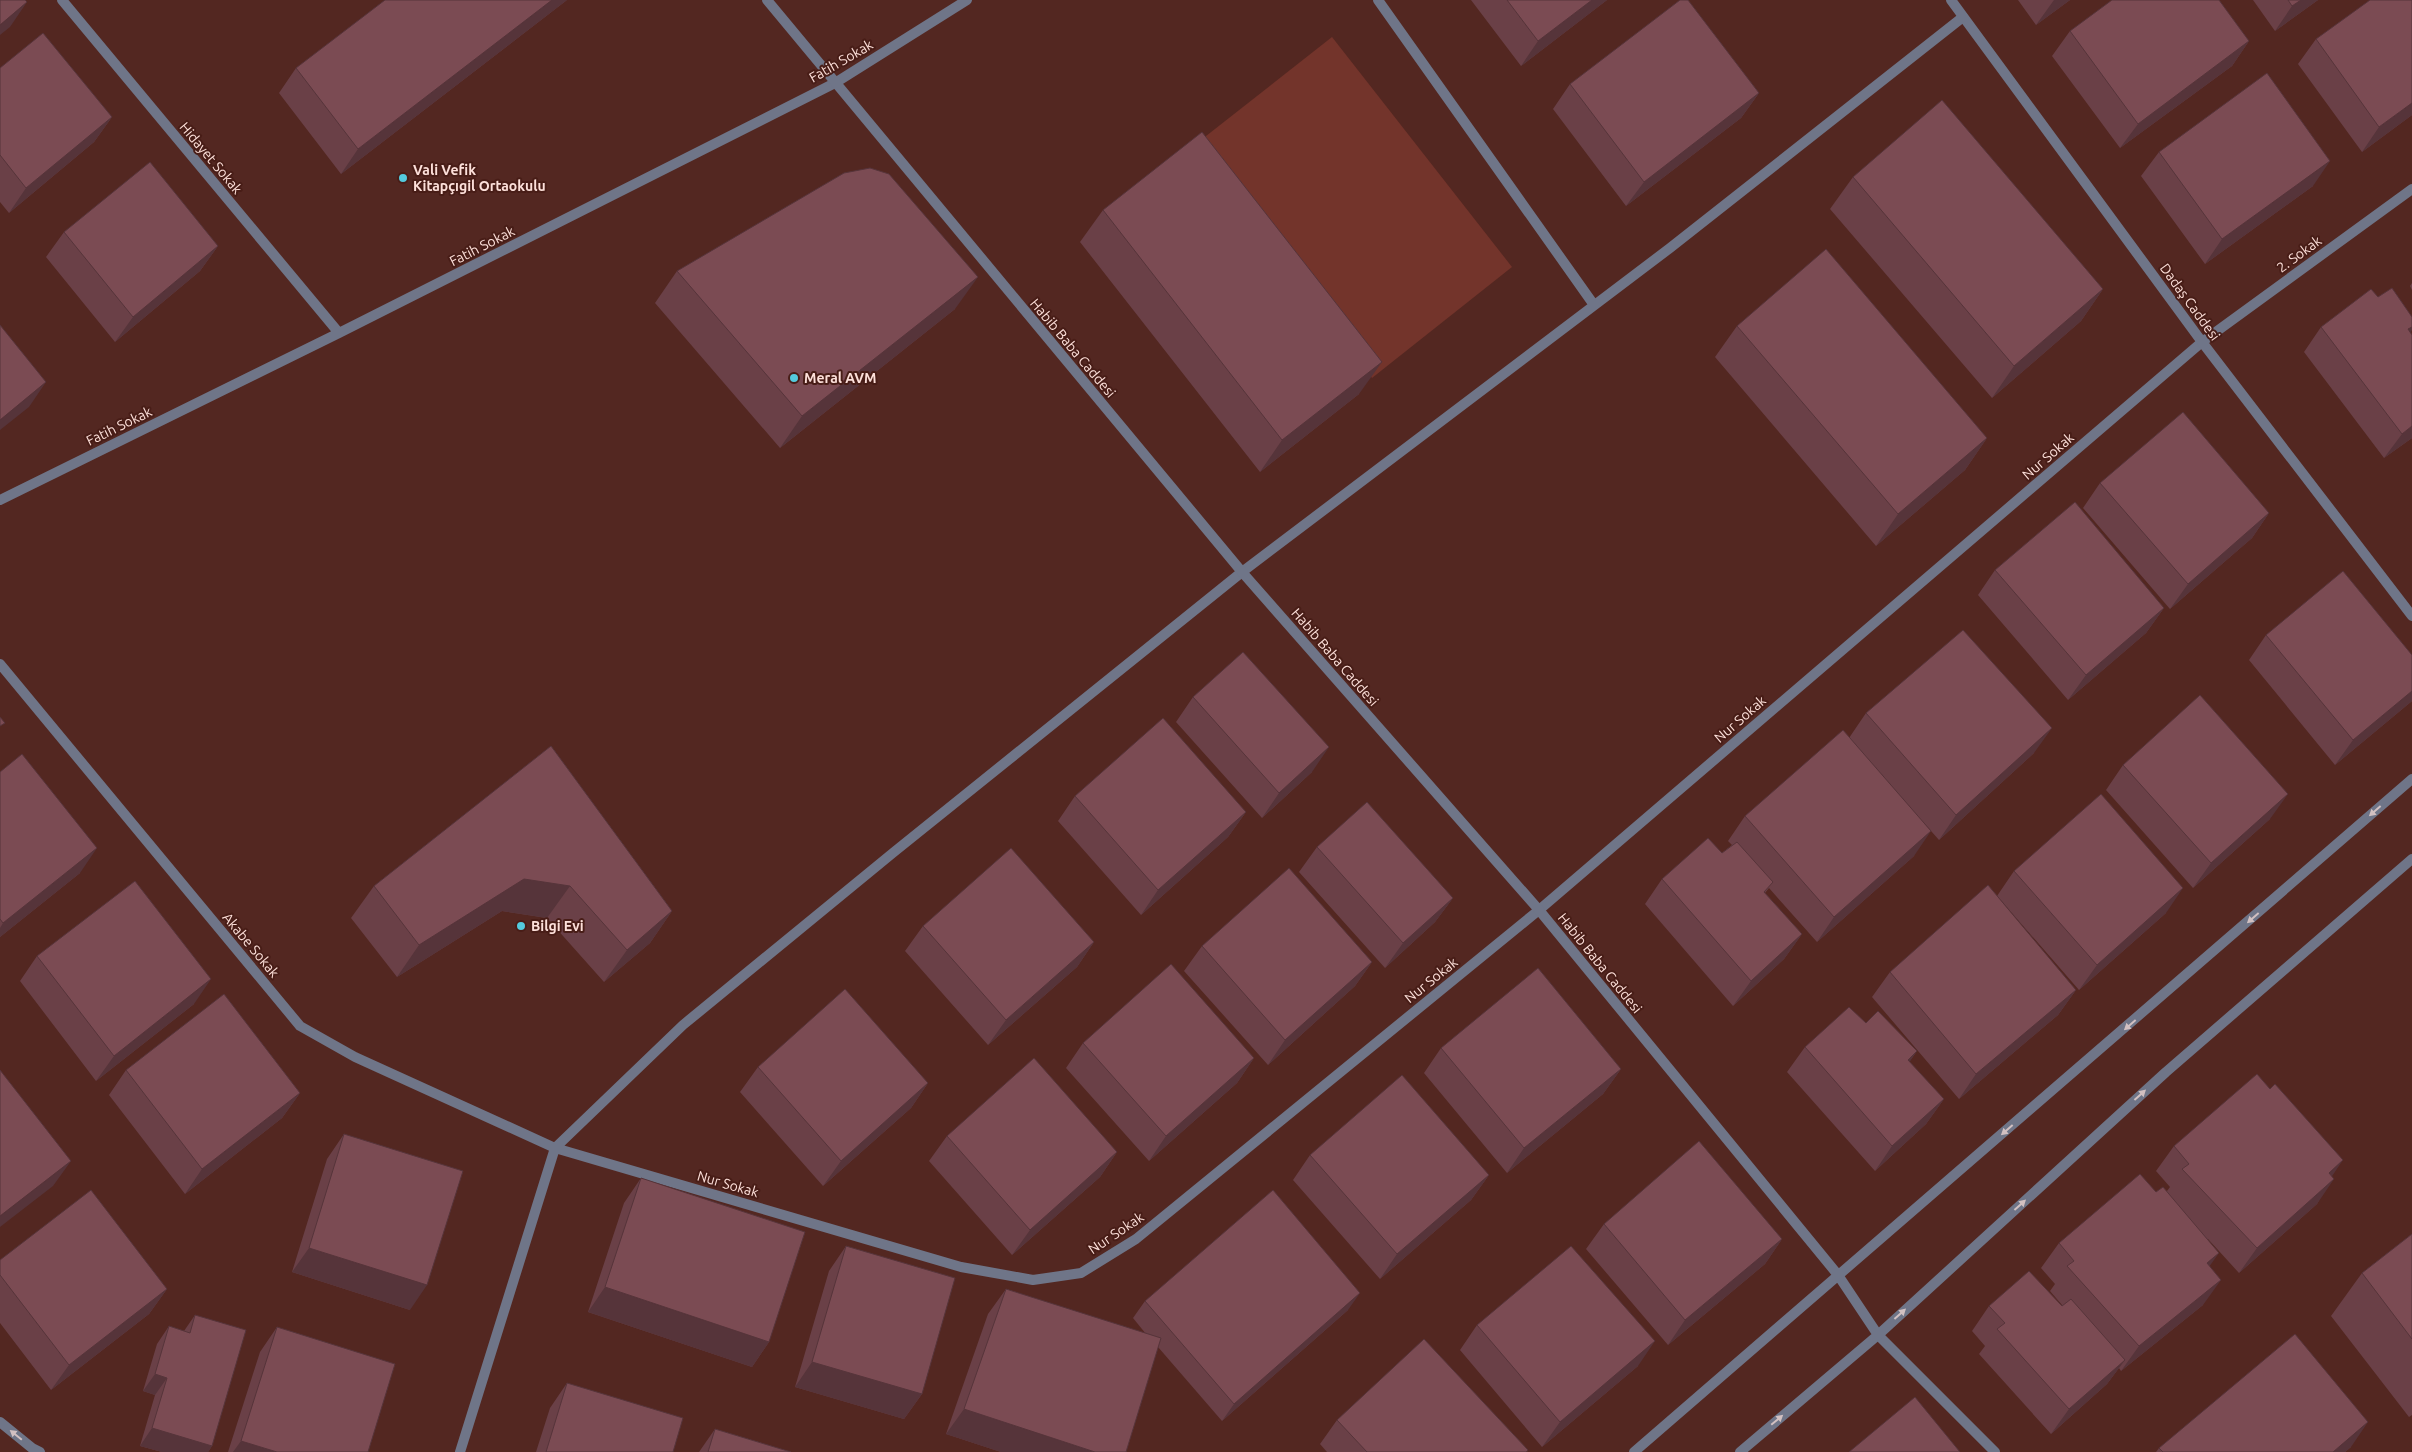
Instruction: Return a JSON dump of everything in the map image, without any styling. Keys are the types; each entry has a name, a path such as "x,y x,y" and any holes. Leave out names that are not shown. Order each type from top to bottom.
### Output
{"street":[{"name":"Hidayet Sokak","path":"62,0 339,333"},
{"name":"Habib Baba Caddesi","path":"767,0 1242,572 1539,910 1838,1275 1878,1334 1995,1452"},
{"name":"Fatih Sokak","path":"0,500 339,333 835,83 967,0"},
{"path":"1378,0 1594,305"},
{"name":"Dadaş Caddesi","path":"1951,0 2202,342 2412,616"},
{"path":"460,1452 555,1148 683,1025 894,852 1242,572 1594,305 1963,17"},
{"name":"2. Sokak","path":"2202,342 2412,189"},
{"name":"Nur Sokak","path":"555,1148 961,1267 1033,1280 1081,1273 1136,1239 1539,910 2202,342"},
{"name":"Akabe Sokak","path":"0,664 300,1026 354,1057 555,1148"},
{"path":"1634,1452 2412,779"},
{"path":"1740,1452 1878,1334 2166,1072 2412,859"},
{"path":"0,1422 34,1451"}],"shaded area":[{"path":"1332,37 1512,267 1372,378 1192,147"}],"building":[{"path":"0,0 25,0 27,2 0,25"},
{"path":"385,0 552,0 358,149 296,68"},
{"path":"1507,0 1592,0 1538,41"},
{"path":"1680,0 1688,0 1759,93 1644,182 1570,84"},
{"path":"2112,0 2219,0 2249,41 2138,124 2070,31"},
{"path":"2288,0 2301,0 2292,6"},
{"path":"2370,0 2412,0 2412,103 2379,127 2316,39"},
{"path":"43,33 112,117 26,188 0,155 0,68"},
{"path":"2267,73 2330,161 2222,239 2159,152"},
{"path":"1942,100 2103,289 2014,366 1853,177"},
{"path":"1202,132 1382,362 1282,440 1103,210"},
{"path":"150,162 218,246 133,317 64,232"},
{"name":"Meral AVM","path":"870,168 889,174 978,277 802,416 677,271 844,173"},
{"path":"1826,249 1987,438 1898,514 1737,326"},
{"path":"2392,288 2412,317 2412,327 2408,329 2412,335 2412,426 2402,434 2321,327 2371,289 2378,297"},
{"path":"0,325 46,382 0,420"},
{"path":"2183,412 2269,513 2188,584 2100,483"},
{"path":"2075,502 2164,608 2086,675 1995,570"},
{"path":"2343,571 2412,655 2412,691 2353,740 2266,635"},
{"path":"1963,630 2052,728 1956,815 1866,713"},
{"path":"1243,652 1329,747 1279,793 1193,697"},
{"path":"2200,695 2288,794 2211,863 2123,765"},
{"path":"0,717 5,723 0,726"},
{"path":"1163,718 1246,812 1158,890 1075,796"},
{"path":"1843,730 1931,831 1834,917 1745,816"},
{"path":"551,746 672,911 627,950 570,886 524,879 419,945 374,886"},
{"path":"22,754 97,848 3,923 0,919 0,772"},
{"path":"2101,794 2183,888 2097,965 2014,871"},
{"path":"1367,802 1453,898 1403,943 1317,847"},
{"path":"1708,838 1722,853 1737,842 1773,882 1764,892 1802,934 1751,981 1662,879"},
{"path":"1011,848 1094,942 1006,1020 923,926"},
{"path":"1289,868 1372,962 1285,1040 1202,946"},
{"path":"135,881 211,979 114,1056 37,956"},
{"path":"1988,885 2076,990 1976,1074 1890,972"},
{"path":"1171,964 1254,1058 1166,1136 1083,1043"},
{"path":"1538,968 1621,1069 1524,1148 1441,1048"},
{"path":"845,989 928,1083 841,1161 758,1067"},
{"path":"224,994 300,1093 202,1169 126,1070"},
{"path":"1849,1007 1866,1023 1878,1011 1917,1051 1908,1060 1944,1099 1892,1146 1805,1047"},
{"path":"1034,1058 1117,1152 1030,1230 947,1136"},
{"path":"0,1070 71,1161 0,1216"},
{"path":"2257,1074 2270,1089 2275,1084 2343,1160 2329,1173 2334,1179 2257,1248 2182,1169 2189,1164 2174,1146"},
{"path":"1402,1075 1489,1175 1397,1254 1310,1155"},
{"path":"344,1134 463,1171 427,1285 309,1248"},
{"path":"1699,1141 1782,1239 1685,1320 1604,1224"},
{"path":"2140,1174 2156,1192 2163,1187 2219,1253 2207,1263 2221,1280 2139,1346 2067,1266 2074,1261 2059,1243"},
{"path":"641,1178 805,1232 769,1342 605,1287"},
{"path":"91,1190 167,1289 69,1365 0,1275 0,1260"},
{"path":"1273,1190 1360,1293 1234,1404 1145,1301"},
{"path":"2412,1234 2412,1339 2362,1273"},
{"path":"846,1246 955,1278 922,1394 812,1362"},
{"path":"1571,1246 1655,1341 1560,1422 1477,1325"},
{"path":"2029,1271 2062,1306 2071,1299 2125,1360 2069,1409 1997,1329 2005,1323 1989,1306"},
{"path":"1006,1289 1161,1338 1126,1452 1095,1452 964,1409"},
{"path":"195,1315 246,1330 212,1446 152,1428 167,1378 155,1374 169,1326 190,1333"},
{"path":"277,1327 395,1364 368,1452 277,1452 241,1441"},
{"path":"2295,1334 2368,1422 2333,1452 2163,1452 2159,1448"},
{"path":"1424,1339 1528,1450 1526,1452 1367,1452 1337,1420"},
{"path":"567,1383 683,1418 673,1452 546,1452"},
{"path":"1915,1397 1960,1452 1849,1452"},
{"path":"715,1429 791,1452 708,1452"}],"place":[{"name":"Vali Vefik Kitapçıgil Ortaokulu","path":"403,178"},
{"name":"Meral AVM","path":"794,378"},
{"name":"Bilgi Evi","path":"521,926"}]}
